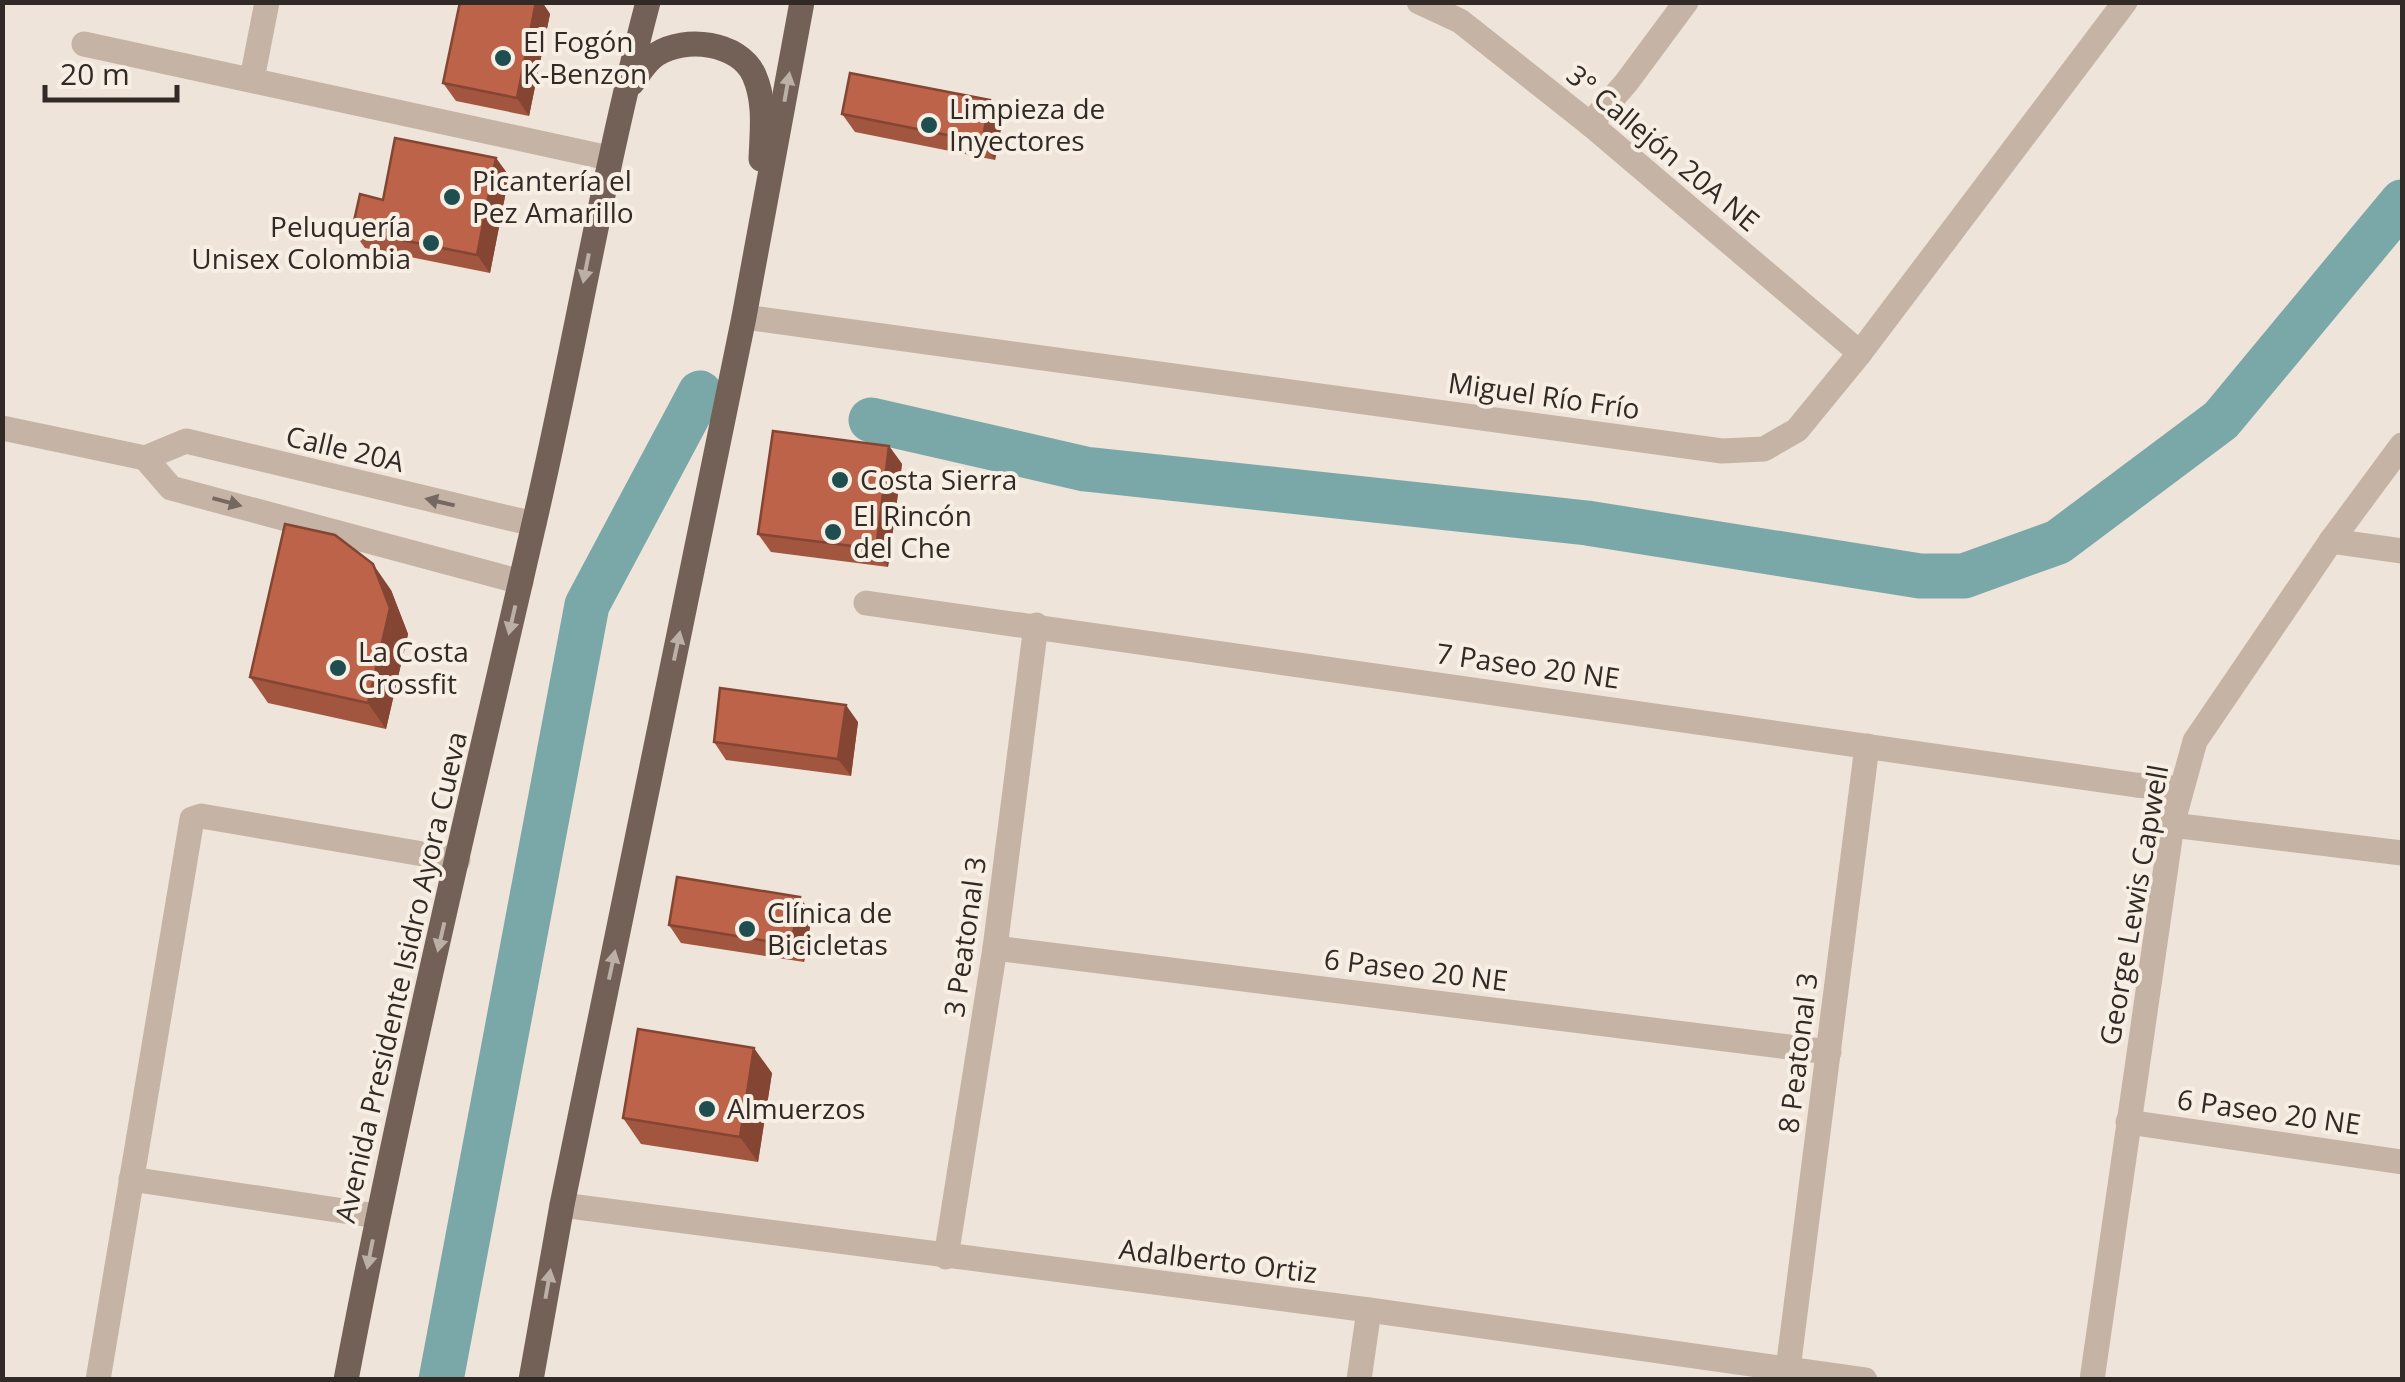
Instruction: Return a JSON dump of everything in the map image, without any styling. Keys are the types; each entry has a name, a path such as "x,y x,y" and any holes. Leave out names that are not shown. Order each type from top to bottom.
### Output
{"main road":[{"name":"Avenida Presidente Isidro Ayora Cueva","path":"346,1380 377,1216 534,524 608,158 648,2"},
{"path":"531,1380 562,1205 744,316 802,2"},
{"path":"625,91 654,55 678,44 707,44 736,55 752,71 763,102 758,244"}],"street":[{"path":"252,79 267,2"},
{"name":"3° Callejón 20A NE","path":"1419,2 1463,12 1860,353"},
{"path":"1590,124 1686,2"},
{"name":"Miguel Río Frío","path":"744,316 1722,451 1764,449 1796,430 1860,353 2125,2"},
{"path":"84,44 608,158"},
{"name":"Calle 20A","path":"2,428 145,458 186,442 534,524"},
{"name":"George Lewis Capwell","path":"2092,1380 2172,824 2195,741 2331,541 2402,445"},
{"path":"145,458 171,488 520,582"},
{"path":"2331,541 2402,551"},
{"name":"7 Paseo 20 NE","path":"866,604 2181,789"},
{"name":"3 Peatonal 3","path":"946,1256 995,948 1036,625"},
{"name":"8 Peatonal 3","path":"1788,1369 1867,746"},
{"path":"98,1380 192,820 196,816 458,860"},
{"path":"2172,824 2402,853"},
{"name":"6 Paseo 20 NE","path":"995,948 1829,1052"},
{"name":"6 Paseo 20 NE","path":"2128,1122 2402,1162"},
{"path":"131,1179 377,1216"},
{"name":"Adalberto Ortiz","path":"562,1205 1368,1310 1865,1380"},
{"path":"1359,1380 1368,1310"}],"building":[{"name":"El Fogón K-Benzon","path":"460,2 536,2 517,98 443,83"},
{"path":"850,73 990,100 982,142 842,114"},
{"path":"395,138 496,158 477,255 352,230 360,194 383,200"},
{"path":"773,431 889,446 876,549 758,534"},
{"name":"La Costa Crossfit","path":"285,524 335,535 373,564 390,608 368,703 250,677"},
{"path":"720,688 846,705 838,759 714,742"},
{"path":"677,877 800,897 791,945 669,925"},
{"name":"Almuerzos","path":"638,1029 754,1048 740,1137 623,1118"}],"waterway":[{"path":"871,420 1085,469 1587,523 1920,576 1964,576 2058,542 2221,420 2402,202"},
{"path":"441,1380 587,605 700,393"}],"place":[{"name":"El Fogón K-Benzon","path":"503,58"},
{"name":"Limpieza de Inyectores","path":"929,125"},
{"name":"Picantería el Pez Amarillo","path":"452,197"},
{"name":"Peluquería Unisex Colombia","path":"431,243"},
{"name":"Costa Sierra","path":"840,480"},
{"name":"El Rincón del Che","path":"833,532"},
{"name":"La Costa Crossfit","path":"338,668"},
{"name":"Clínica de Bicicletas","path":"747,929"},
{"name":"Almuerzos","path":"707,1109"}]}
